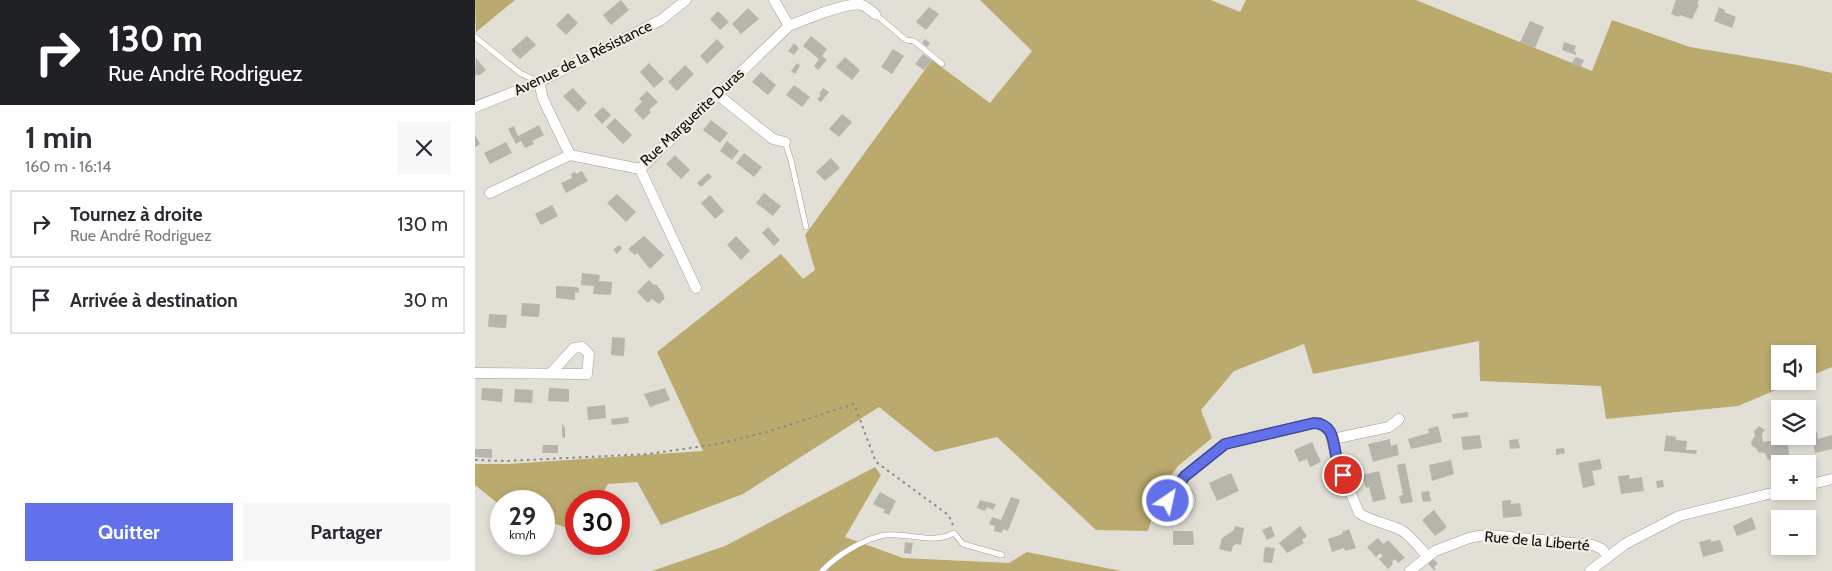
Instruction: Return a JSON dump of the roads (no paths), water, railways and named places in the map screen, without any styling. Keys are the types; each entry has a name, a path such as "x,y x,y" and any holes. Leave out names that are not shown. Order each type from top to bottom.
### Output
{"street":[{"name":"Avenue de la Résistance","path":"475,107 539,82 661,20 687,0"},
{"path":"774,0 789,26 843,6 863,5 875,14"},
{"name":"Rue Marguerite Duras","path":"570,155 640,169 789,26"},
{"path":"490,193 570,155 543,99 539,82"},
{"path":"718,95 773,138 785,142"},
{"path":"640,169 696,288"},
{"path":"475,373 551,373"},
{"path":"1333,439 1389,427 1399,419"},
{"path":"1179,490 1185,476 1225,444 1320,423 1326,426 1333,439 1337,460 1359,513 1366,518 1400,530 1408,535 1427,556"},
{"path":"1816,483 1832,479"},
{"path":"1590,571 1644,533 1679,516 1771,493"},
{"name":"Rue de la Liberté","path":"1410,571 1435,551 1469,538 1490,535 1593,545 1602,548 1608,557"}],"lane":[{"path":"875,14 906,40 914,42 942,64"},
{"path":"475,37 520,73 539,82"},
{"path":"785,142 791,160 806,227"},
{"path":"822,571 828,564 855,546 886,535 932,539 954,533 963,544 1002,556"}]}
